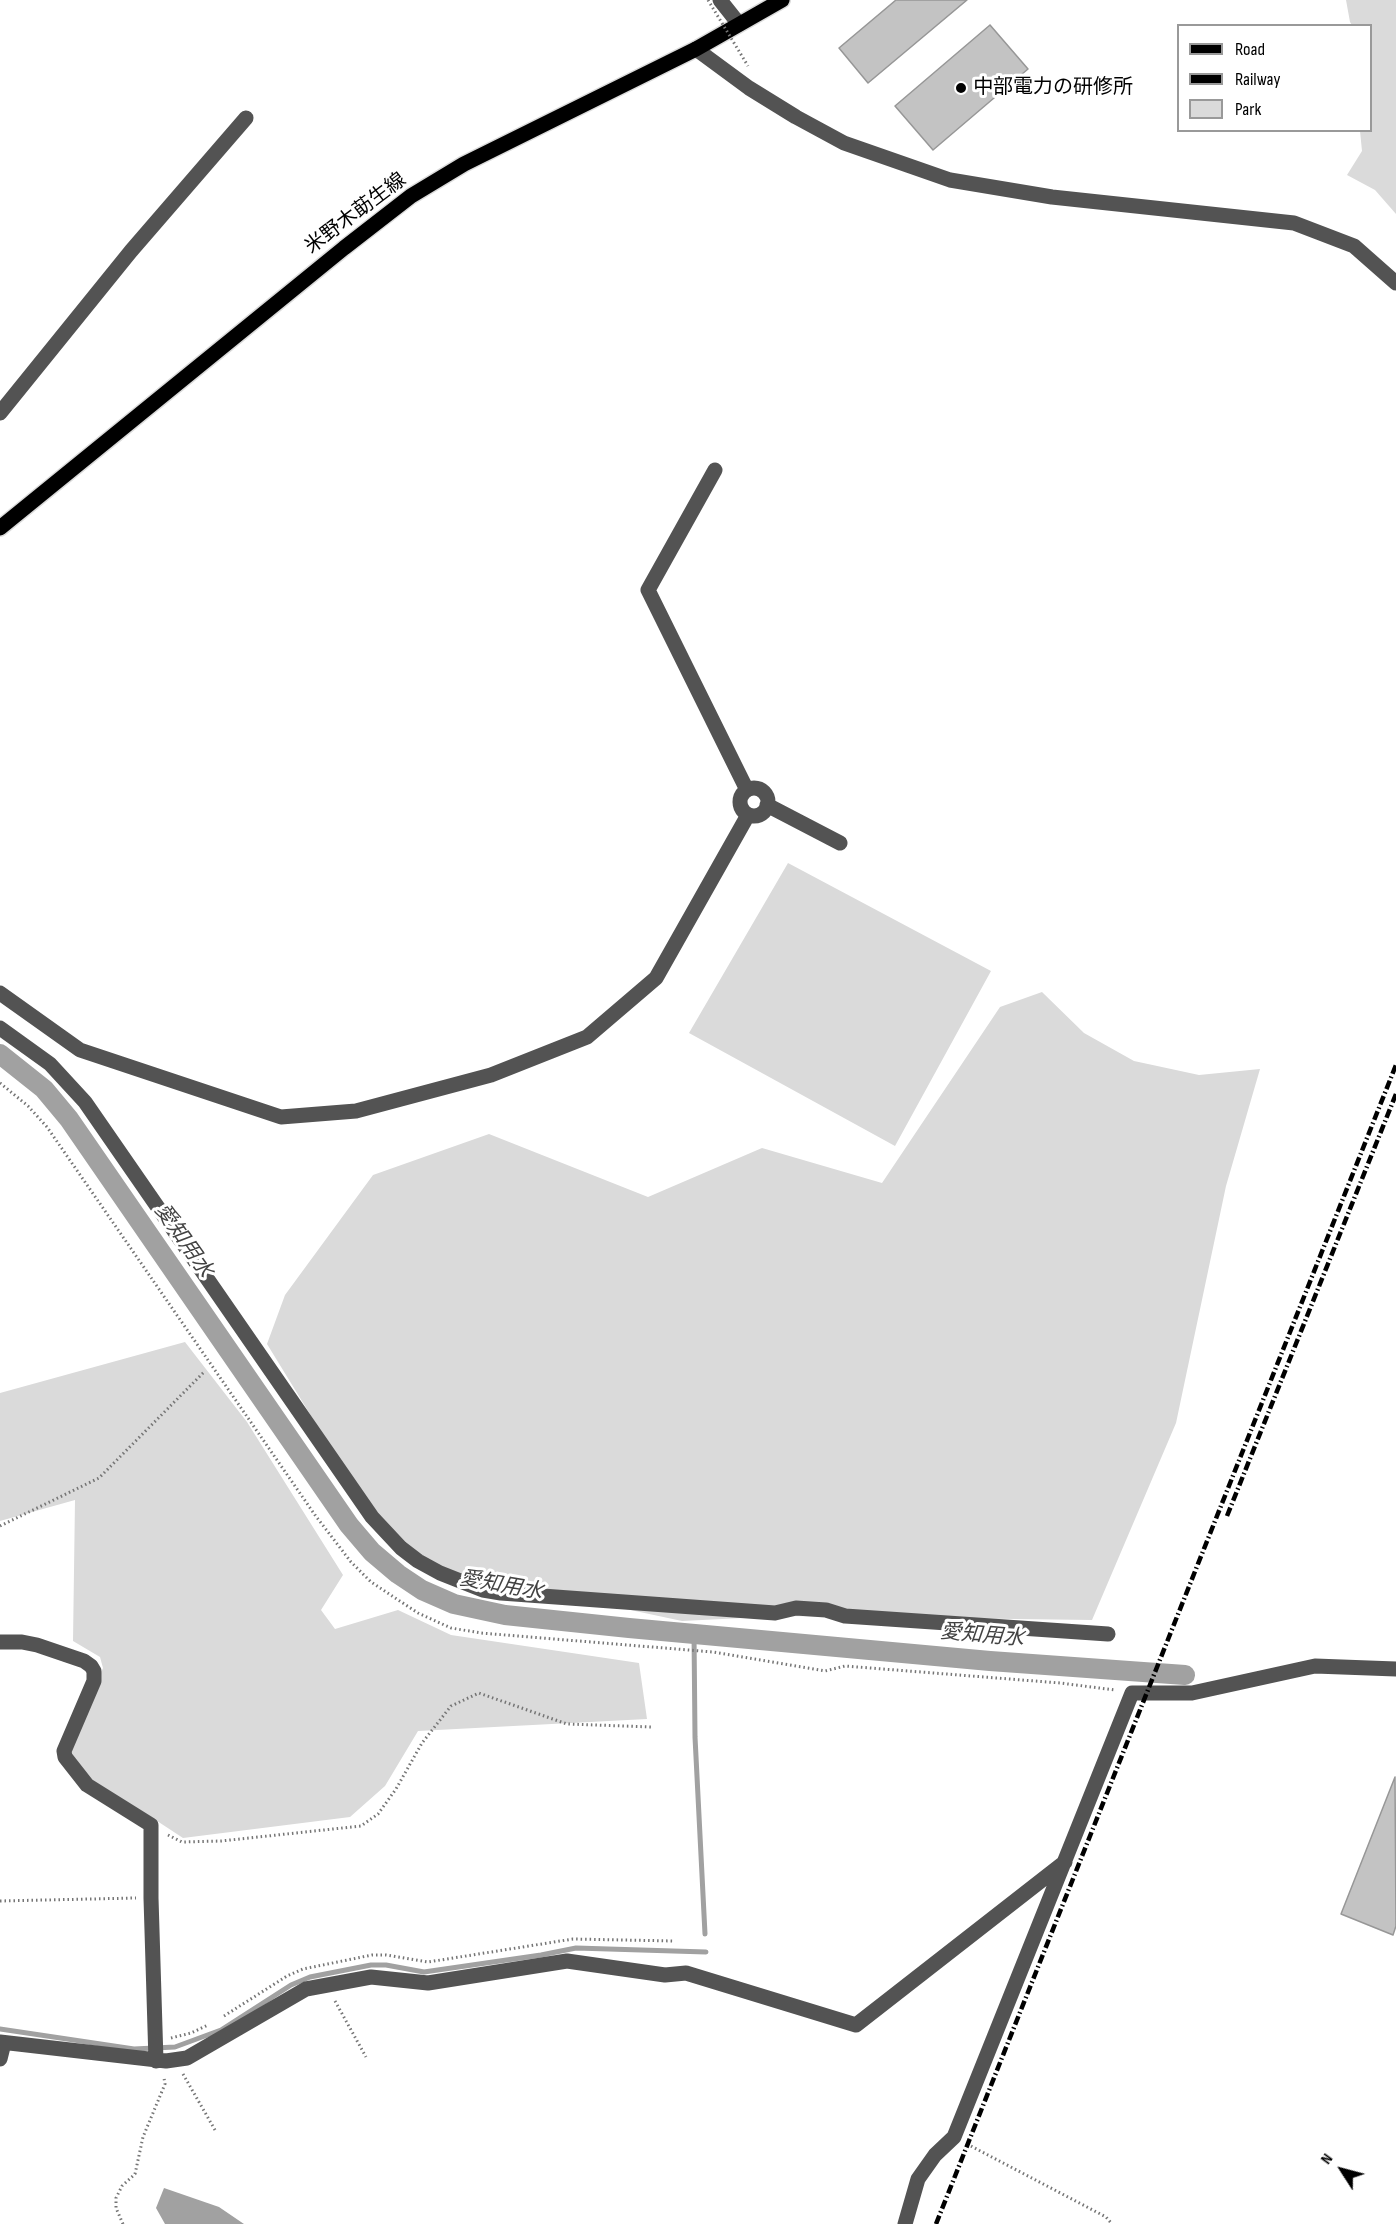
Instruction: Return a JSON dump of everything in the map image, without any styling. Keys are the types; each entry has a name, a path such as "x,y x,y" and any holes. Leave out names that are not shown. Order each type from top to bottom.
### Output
{"main road":[{"name":"米野木莇生線","path":"0,528 335,255 411,196 464,164 696,49 782,0"}],"street":[{"path":"720,0 739,24"},
{"path":"696,49 749,88 844,143 950,180 1052,197 1294,223 1354,246 1396,283"},
{"path":"0,413 131,251 246,118"},
{"path":"714,470 648,590 747,789"},
{"path":"755,788 764,792 768,801 762,814 748,815 740,805 740,796 747,789 755,788"},
{"path":"767,806 840,843"},
{"path":"0,993 80,1050 281,1117 356,1111 491,1075 587,1037 656,978 748,815"},
{"path":"0,1028 50,1064 85,1102 372,1517 401,1548 418,1561 456,1581 501,1593 775,1613 796,1608 826,1610 846,1616 1108,1634"},
{"path":"0,1642 37,1645 84,1661 91,1666 94,1681 64,1751 65,1757 87,1785 150,1825 159,2061"},
{"path":"905,2224 918,2179 935,2156 954,2137 1132,1693 1192,1693 1315,1666 1396,1669"},
{"path":"0,2059 2,2043 159,2061 178,2060 187,2058 306,1989 371,1977 428,1983 567,1961 665,1974 686,1973 856,2025 1065,1862"}],"path":[{"path":"708,0 748,66"},
{"path":"0,1083 28,1106 46,1127 315,1515 351,1562 371,1582 418,1613 451,1628 481,1634 713,1652 825,1671 845,1666 1060,1683 1132,1693"},
{"path":"0,1526 99,1478 204,1372"},
{"path":"150,1825 182,1842 221,1841 360,1826 378,1814 396,1789 422,1743 451,1706 479,1693 567,1724 652,1727"},
{"path":"0,1901 151,1898"},
{"path":"330,1984 332,1993 366,2057"},
{"path":"178,2060 179,2066 215,2130"},
{"path":"123,2224 116,2208 116,2198 122,2186 135,2174 143,2137 165,2084 159,2061"},
{"path":"954,2137 1106,2217 1113,2224"}],"green space":[{"path":"1346,0 1396,0 1396,214 1375,190 1347,175 1362,151 1360,132 1372,132 1372,24 1351,24"},
{"path":"788,863 991,971 895,1146 689,1033"},
{"path":"1042,992 1084,1033 1134,1061 1199,1075 1260,1069 1226,1186 1176,1423 1092,1620 783,1616 682,1621 434,1568 370,1512 267,1344 285,1295 373,1175 489,1134 648,1197 762,1148 882,1183 1000,1007"},
{"path":"185,1342 247,1422 343,1575 321,1610 335,1629 398,1610 451,1635 639,1663 647,1719 418,1731 385,1786 350,1817 183,1838 92,1782 68,1755 103,1668 100,1657 73,1641 75,1500 0,1521 0,1393"}],"shaded area":[{"path":"164,2188 219,2207 244,2224 165,2224 156,2208"}],"building":[{"path":"896,0 967,0 868,83 839,48"},
{"name":"中部電力の研修所","path":"990,25 1028,69 933,150 895,106"},
{"path":"1395,1777 1396,1926 1393,1935 1341,1914"}],"waterway":[{"name":"愛知用水","path":"0,1054 44,1089 69,1119 349,1525 372,1552 422,1590 454,1604 505,1615 990,1661 1185,1675"},
{"path":"694,1634 695,1737 705,1934"},
{"path":"0,2029 134,2049 175,2047 221,2030 291,1985 310,1977 371,1965 386,1965 424,1972 576,1948 706,1952"}],"railway":[{"path":"936,2224 1396,1065"},
{"path":"1227,1516 1396,1094"}],"place":[{"name":"中部電力の研修所","path":"961,88"}]}
